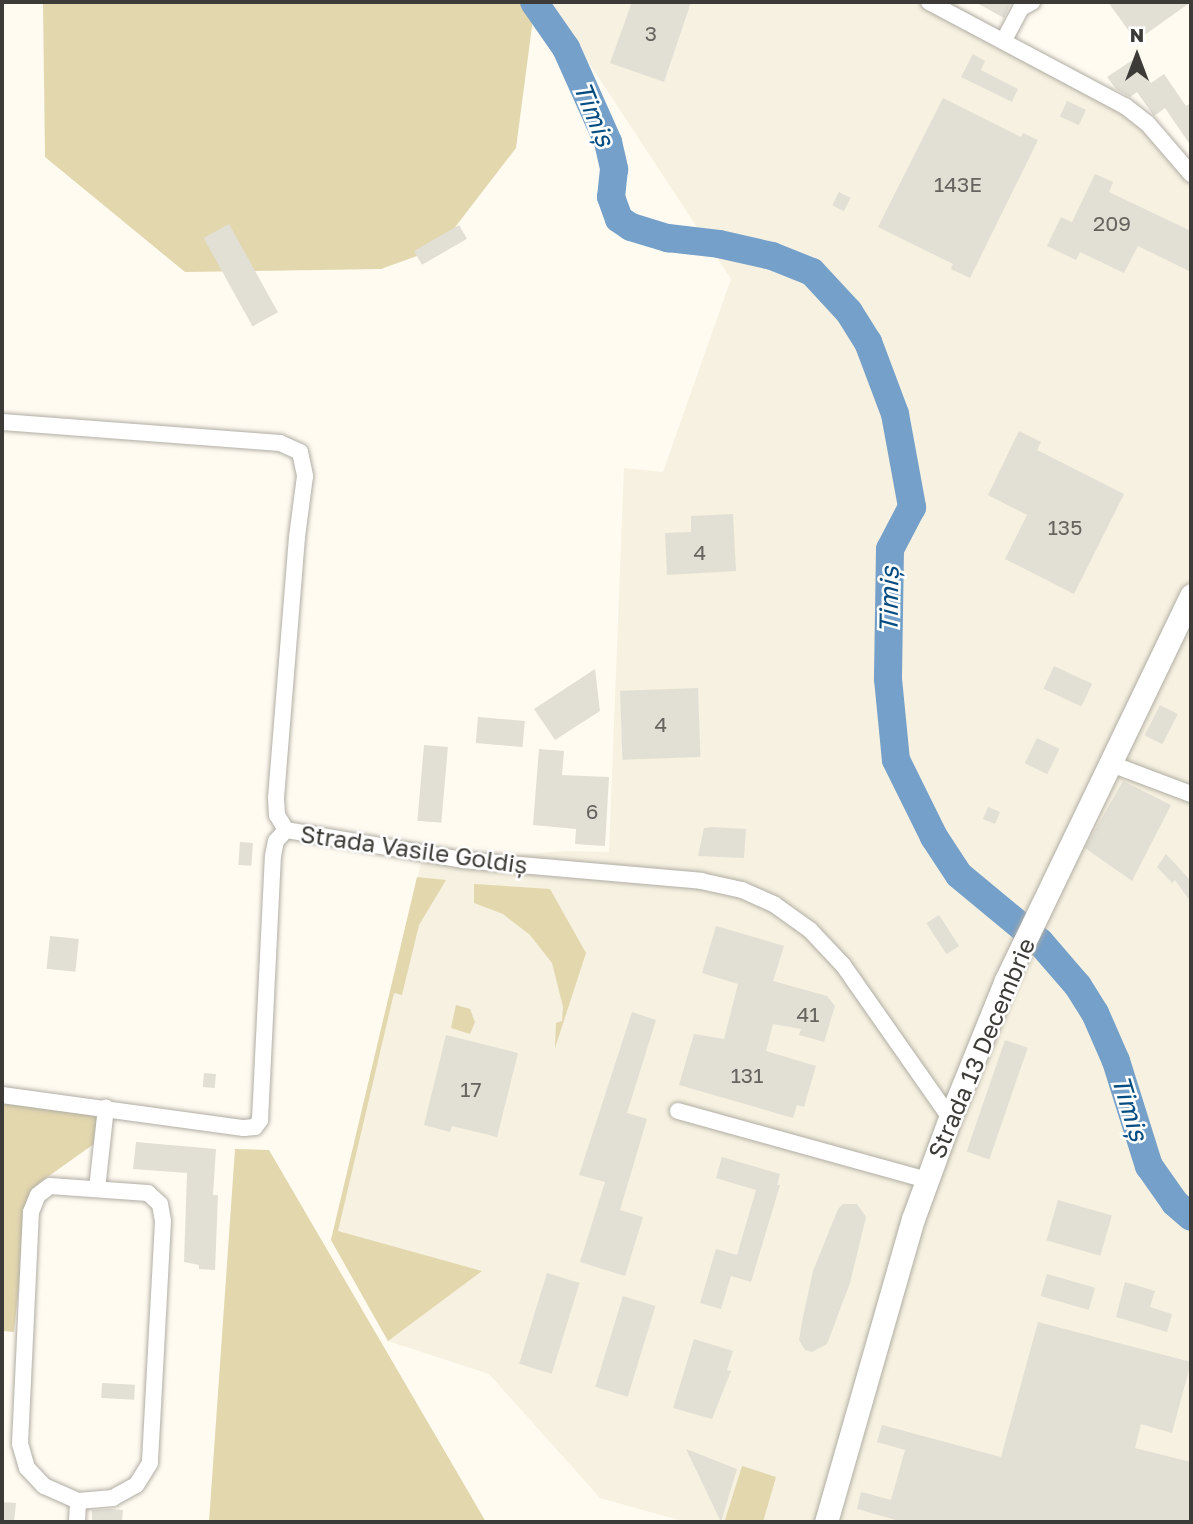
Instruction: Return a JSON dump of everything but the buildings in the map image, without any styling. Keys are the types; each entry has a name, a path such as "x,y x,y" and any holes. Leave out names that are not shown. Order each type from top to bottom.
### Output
{"main road":[{"name":"Strada 13 Decembrie","path":"826,1522 926,1180 950,1118 1006,980 1191,595"}],"street":[{"path":"929,2 1125,106 1148,124 1191,174"},
{"path":"1004,40 1021,8 1032,2"},
{"name":"Strada Vasile Goldiș","path":"2,422 280,443 300,452 305,476 297,537 276,797 277,815 286,830 463,860 701,881 742,890 775,905 810,930 843,965 950,1118"},
{"path":"1109,763 1191,794"},
{"path":"2,1096 106,1107 244,1128 255,1127 260,1120 273,856 276,841 286,830"},
{"path":"97,1189 106,1107"},
{"path":"678,1111 926,1180"},
{"path":"50,1186 148,1193 160,1204 163,1221 150,1463 136,1485 113,1498 78,1501 44,1486 27,1468 20,1444 31,1212 38,1195 50,1186"},
{"path":"77,1522 78,1501"}],"shaded area":[{"path":"43,2 531,2 534,11 516,148 439,248 381,269 185,272 45,157"},
{"path":"549,2 951,2 1154,120 1191,168 1191,1522 686,1522 600,1498 489,1374 388,1341 331,1240 421,863 565,851 609,852 624,468 663,472 731,279"},
{"path":"417,877 446,880 419,925 402,995 394,993 338,1231 482,1271 388,1341 331,1240"},
{"path":"474,884 550,889 586,953 555,1048 556,1023 562,1021 563,1007 552,963 530,935 503,914 474,903"},
{"path":"456,1005 470,1009 475,1022 470,1034 451,1028"},
{"path":"2,1103 100,1113 94,1144 39,1183 27,1206 14,1332 2,1331"},
{"path":"235,1149 269,1150 486,1522 209,1522"},
{"path":"742,1466 776,1477 763,1522 725,1520"}],"waterway":[{"name":"Timiș","path":"534,2 566,48 608,142 614,169 611,197 619,219 631,227 668,238 719,244 772,256 812,272 849,312 868,342 895,414 912,507 890,549 888,679 896,760 934,837 959,875 1040,942 1078,986 1095,1013 1116,1061 1149,1166 1175,1203 1191,1217"}]}
